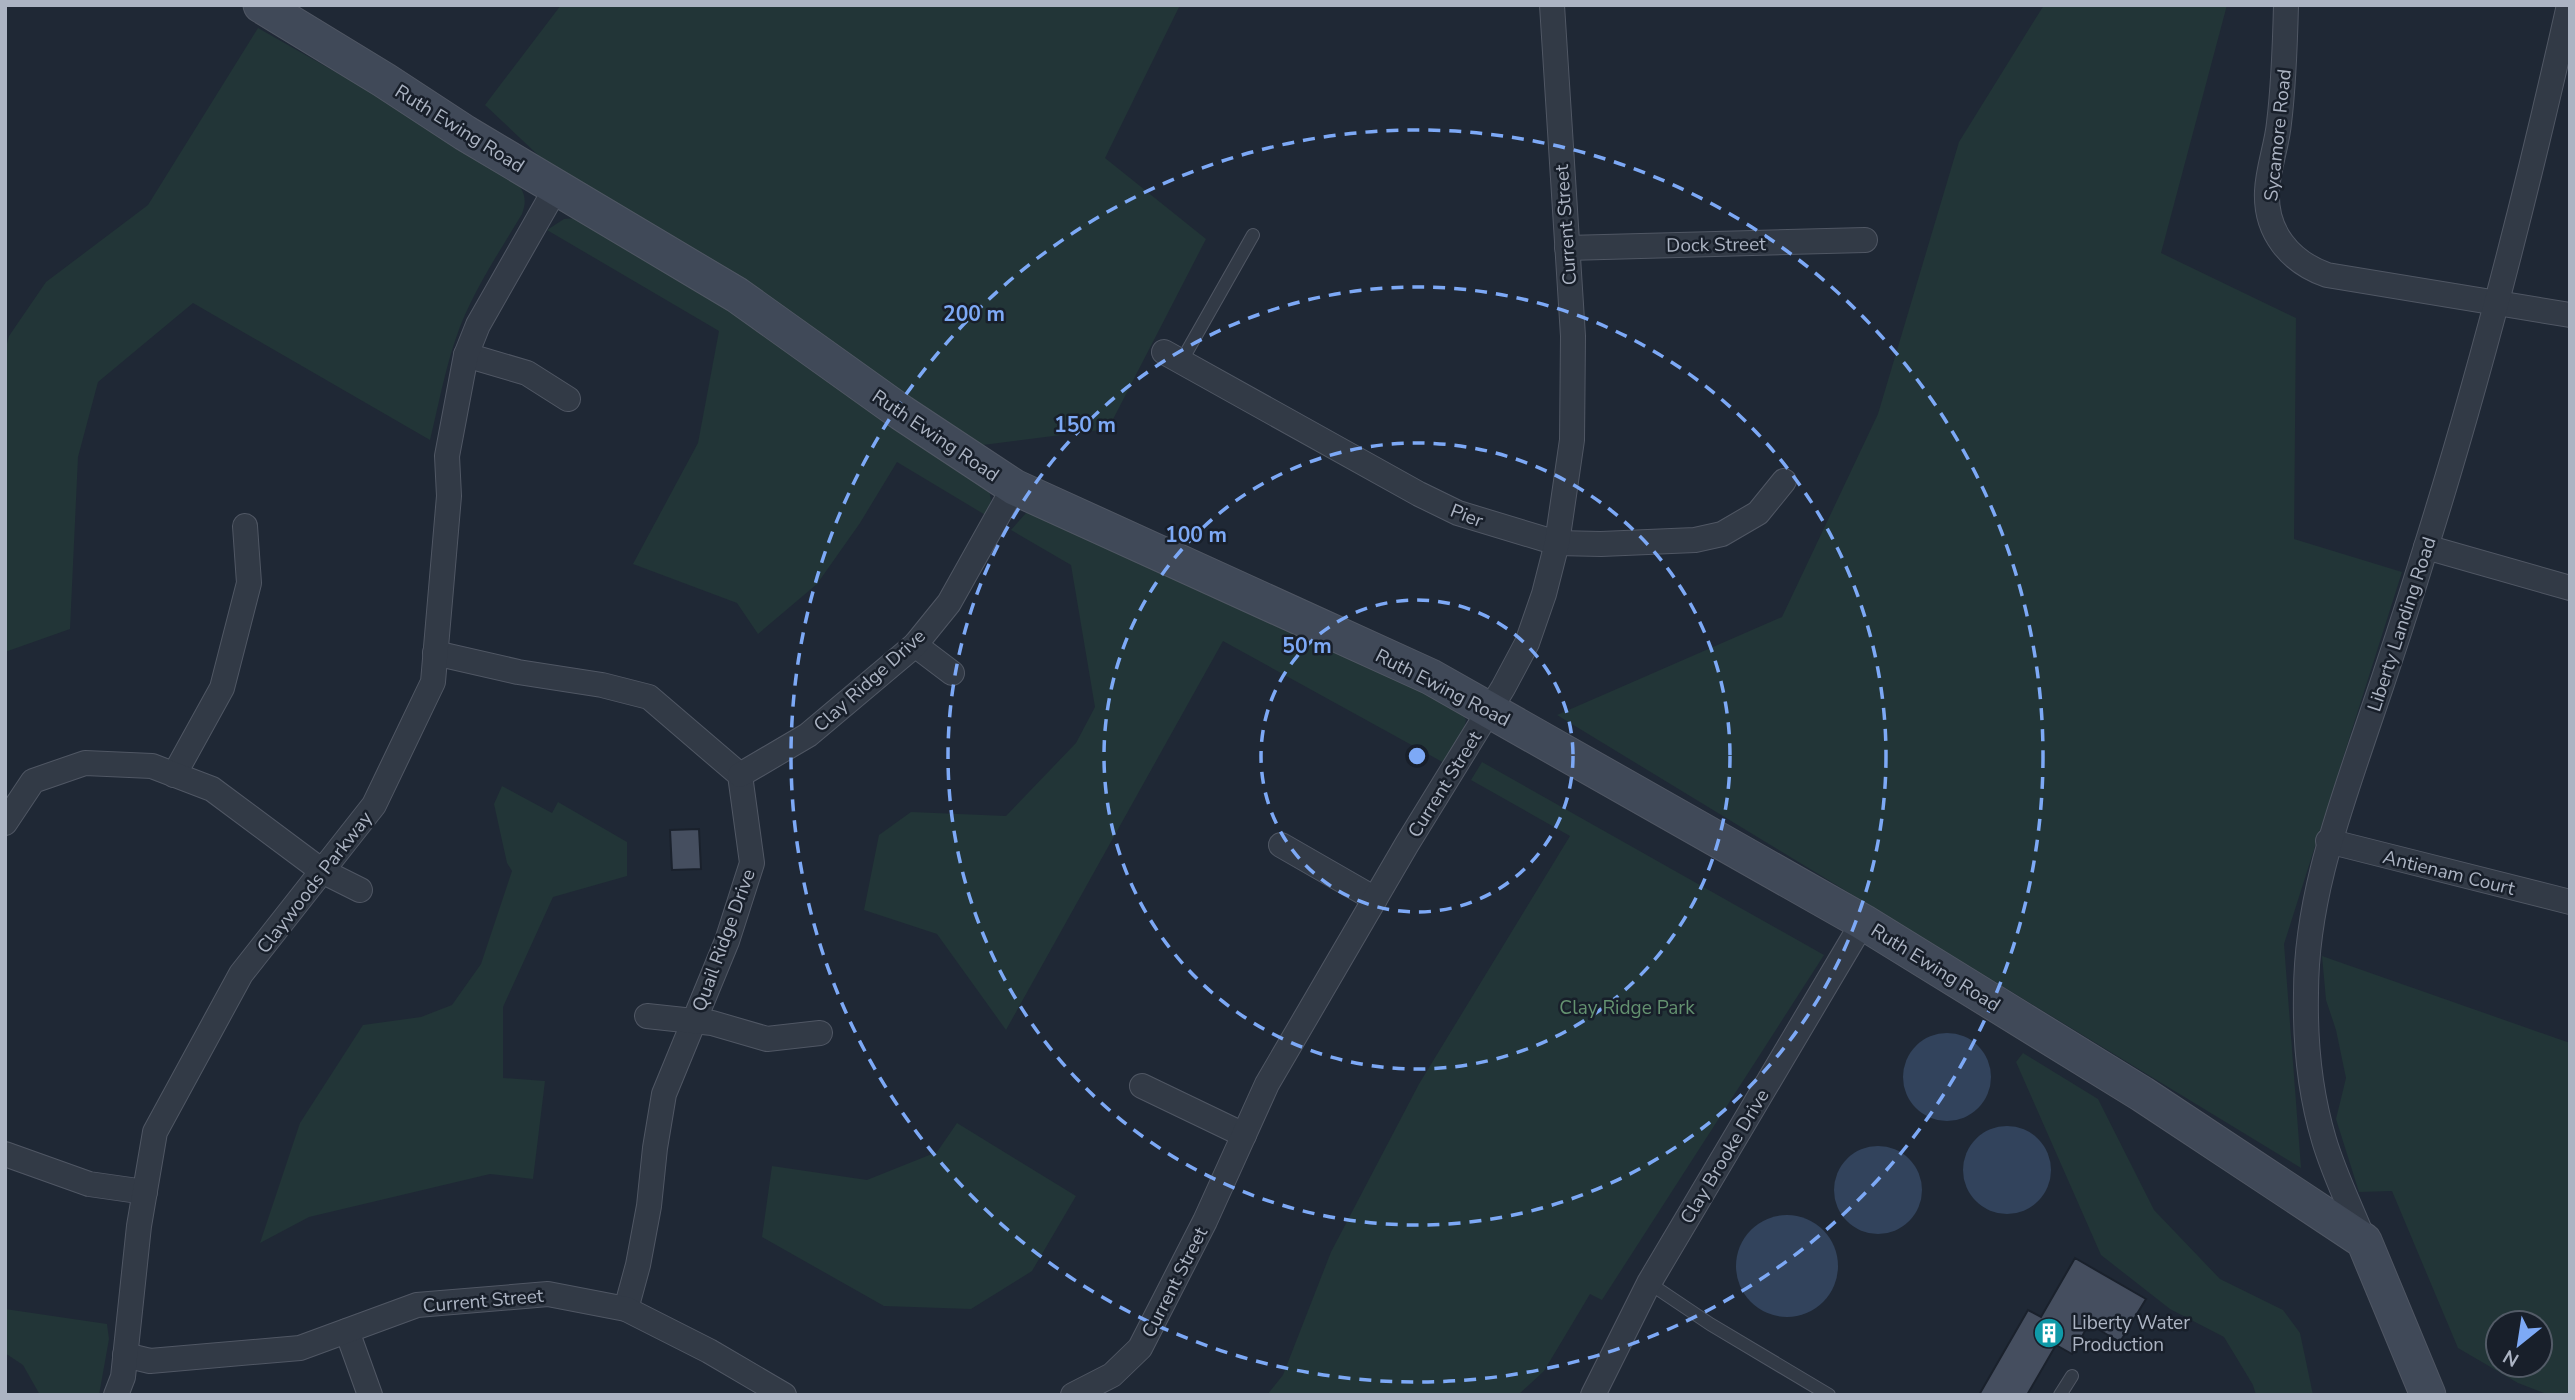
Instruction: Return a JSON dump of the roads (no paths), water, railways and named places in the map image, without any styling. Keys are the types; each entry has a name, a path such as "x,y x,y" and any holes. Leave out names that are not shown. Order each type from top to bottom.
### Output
{"street":[{"name":"Ruth Ewing Road","path":"261,5 556,188 737,295 902,413 1014,487 1276,608 1407,665 1490,710 1863,922 2142,1094 2364,1241"},
{"name":"Current Street","path":"1073,1395 1112,1375 1140,1348 1205,1221 1267,1084 1490,710 1527,643 1544,594 1566,492 1573,401 1573,336 1552,5"},
{"name":"Sycamore Road","path":"2286,5 2285,62 2279,127 2267,190 2269,215 2278,238 2293,257 2327,275 2570,315"},
{"name":"Liberty Landing Road","path":"2364,1241 2324,1140 2313,1090 2305,992 2315,897 2329,841 2427,547 2497,303 2569,5"},
{"name":"Claywoods Parkway","path":"116,1395 123,1377 139,1226 155,1132 242,974 374,805 433,682 449,496 447,456 466,355 478,325 556,188"},
{"name":"Dock Street","path":"1567,248 1865,240"},
{"path":"466,355 527,373 568,399"},
{"name":"Pier","path":"1173,357 1458,513 1557,543 1695,540 1722,534 1758,513 1784,481"},
{"name":"Clay Ridge Drive","path":"740,775 808,735 915,645 949,603 1014,487"},
{"path":"174,775 222,688 249,583 245,526"},
{"path":"2427,547 2570,588"},
{"path":"915,645 951,673"},
{"path":"435,653 602,685 649,698 740,775"},
{"path":"5,823 33,780 85,763 152,766 212,789 322,871 360,890"},
{"name":"Quail Ridge Drive","path":"626,1309 638,1265 649,1206 654,1148 664,1094 727,940 752,863 740,775"},
{"name":"Antienam Court","path":"2329,841 2570,902"},
{"path":"1282,845 1375,899"},
{"name":"Clay Brooke Drive","path":"1593,1395 1649,1283 1863,922"},
{"path":"648,1016 694,1020 767,1039 820,1033"},
{"path":"1142,1086 1244,1135"},
{"path":"5,1154 89,1184 145,1192"},
{"path":"2364,1241 2428,1395"},
{"name":"Current Street","path":"125,1355 150,1361 300,1348 417,1305 548,1294 626,1309 709,1351 784,1395"},
{"path":"347,1331 370,1395"}],"lane":[{"path":"1173,357 1253,235"},
{"path":"1649,1283 1710,1324 1829,1395"},
{"path":"2060,1395 2072,1376"}],"water":[{"path":"1947,1033 1972,1040 1984,1052 1991,1077 1984,1102 1972,1114 1947,1121 1922,1114 1910,1102 1903,1077 1910,1052 1922,1040"},
{"path":"2007,1126 2032,1133 2044,1145 2051,1170 2044,1195 2032,1207 2007,1214 1982,1207 1970,1195 1963,1170 1970,1145 1982,1133"},
{"path":"1878,1146 1903,1153 1915,1165 1922,1190 1915,1215 1903,1227 1878,1234 1853,1227 1841,1215 1834,1190 1841,1165 1853,1153"},
{"path":"1787,1215 1816,1223 1830,1237 1838,1266 1830,1295 1816,1309 1787,1317 1758,1309 1744,1295 1736,1266 1744,1237 1758,1223"}],"place":[{"name":"Liberty Water Production","path":"2049,1333"}],"park label":[{"name":"Clay Ridge Park","path":"1627,1007"}]}
